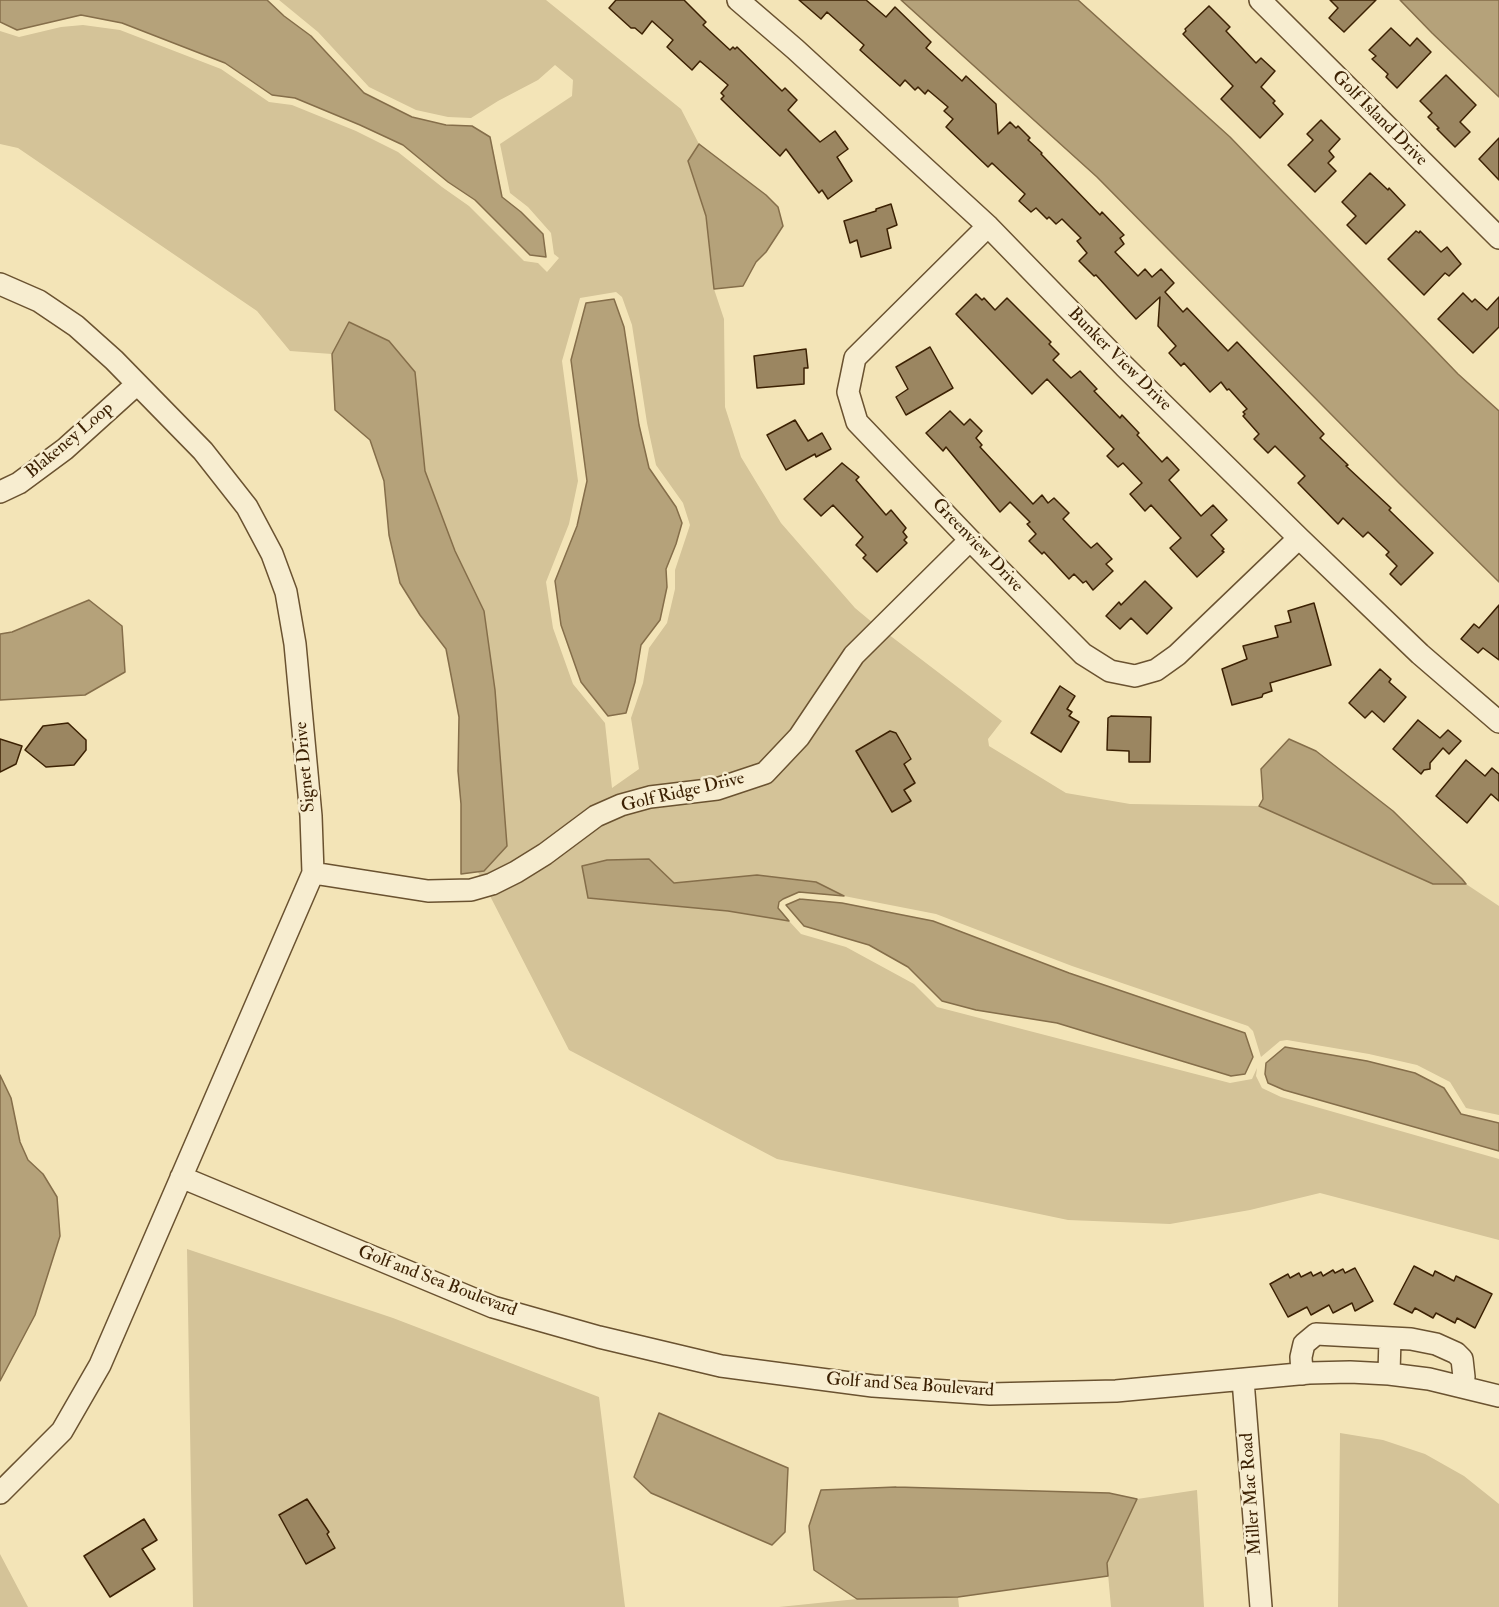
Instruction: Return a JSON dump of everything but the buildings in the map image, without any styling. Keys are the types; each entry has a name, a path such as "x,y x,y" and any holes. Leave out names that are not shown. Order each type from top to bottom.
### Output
{"street":[{"name":"Bunker View Drive","path":"738,0 795,48 988,226 1125,367 1299,538 1420,654 1499,722"},
{"name":"Golf Island Drive","path":"1260,0 1499,238"},
{"name":"Greenview Drive","path":"988,226 855,358 848,392 857,422 1083,654 1110,671 1135,676 1156,670 1177,655 1299,538"},
{"name":"Signet Drive","path":"0,284 39,301 76,327 137,384 203,451 247,507 272,554 286,592 295,644 311,816 313,873 181,1177"},
{"name":"Blakeney Loop","path":"0,492 19,483 65,449 137,384"},
{"name":"Golf Ridge Drive","path":"313,873 428,891 471,890 492,884 516,872 545,854 596,816 621,805 650,797 717,789 765,773 799,737 854,655 970,540"},
{"name":"Golf and Sea Boulevard","path":"181,1177 493,1307 599,1337 721,1366 873,1386 990,1394 1116,1391 1302,1374 1350,1372 1429,1379 1498,1392"},
{"path":"0,1493 62,1431 68,1421 100,1365 181,1177"},
{"path":"1302,1374 1301,1357 1304,1344 1316,1335 1411,1339 1436,1344 1456,1353 1462,1359 1464,1377 1461,1386"},
{"path":"1389,1374 1390,1338"},
{"name":"Miller Mac Road","path":"1243,1380 1261,1607"}],"shaded area":[{"path":"0,0 267,0 311,36 364,93 412,117 446,125 472,126 490,137 502,197 543,234 546,257 530,255 475,200 448,182 403,145 295,98 272,95 225,63 122,23 81,15 17,30 0,22"},
{"path":"279,0 546,0 681,109 699,144 688,162 706,216 714,289 724,319 725,407 741,457 781,523 855,608 873,623 791,732 759,766 539,847 481,878 478,872 484,871 484,611 455,551 425,471 415,372 349,322 332,354 290,351 257,311 18,148 0,144 0,31 19,37 61,27 83,25 120,30 221,69 269,102 292,105 356,131 398,152 469,206 524,261 538,263 547,272 559,258 554,254 551,233 528,207 510,193 500,144 572,96 573,80 555,65 538,80 471,118 448,117 416,110 369,87 318,32","holes":["616,292 622,297 632,325 656,465 683,503 690,525 675,570 675,589 667,623 649,648 643,683 631,718 639,769 612,788 605,723 573,684 553,628 546,582 569,524 578,481 562,361 580,298"]},
{"path":"901,0 1078,0 1230,137 1458,374 1499,411 1499,582 1097,177"},
{"path":"1400,0 1499,0 1499,97 1432,33"},
{"path":"699,144 766,195 778,207 783,226 766,252 756,262 743,286 714,289 706,216 688,161"},
{"path":"614,299 624,327 639,425 649,468 676,507 682,523 666,569 667,587 660,620 641,645 635,682 626,713 608,716 581,682 561,625 555,581 577,526 587,481 571,360 586,303"},
{"path":"349,322 389,341 415,372 425,471 455,551 484,611 495,690 507,846 484,871 461,874 459,717 446,649 420,615 400,583 389,535 384,481 370,440 335,410 332,354"},
{"path":"89,600 122,626 125,672 85,695 0,700 0,634 12,632"},
{"path":"888,634 1002,721 988,739 989,746 1066,793 1130,804 1259,806 1433,884 1466,884 1499,906 1499,1115 1466,1108 1450,1082 1417,1065 1287,1040 1280,1041 1261,1057 1253,1031 1248,1026 1072,966 936,914 844,896 816,882 757,875 674,883 649,859 607,860 728,911 789,921 801,934 846,947 914,984 937,1007 1230,1083 1252,1079 1257,1068 1256,1076 1262,1088 1281,1097 1499,1159 1499,1240 1320,1193 1250,1210 1170,1224 1068,1220 777,1159 569,1050 489,894 601,824 624,813 768,781 862,660"},
{"path":"1289,739 1316,751 1393,811 1466,884 1433,884 1259,806 1263,799 1261,769"},
{"path":"649,859 674,883 757,875 816,882 844,896 799,892 783,899 779,902 778,908 789,921 728,911 588,898 582,866 607,860"},
{"path":"800,899 842,903 933,921 1069,973 1245,1033 1253,1057 1245,1074 1231,1076 1057,1023 976,1010 942,1001 908,967 869,945 804,926 786,905"},
{"path":"1285,1047 1367,1061 1415,1073 1444,1088 1461,1114 1499,1123 1499,1151 1284,1090 1268,1083 1265,1074 1266,1063"},
{"path":"0,1075 11,1098 20,1142 28,1160 43,1174 57,1197 60,1236 35,1315 0,1381"},
{"path":"187,1249 393,1318 599,1397 625,1607 193,1607"},
{"path":"659,1413 788,1468 785,1532 772,1545 651,1493 634,1477"},
{"path":"1340,1433 1383,1440 1425,1454 1464,1476 1499,1504 1499,1607 1338,1607"},
{"path":"896,1487 1109,1493 1137,1499 1107,1563 1108,1576 958,1597 857,1599 814,1570 809,1526 821,1490"},
{"path":"1197,1490 1204,1607 1111,1607 1107,1563 1137,1499"},
{"path":"0,1554 28,1607 0,1607"},
{"path":"958,1597 959,1607 779,1607 857,1599"}]}
